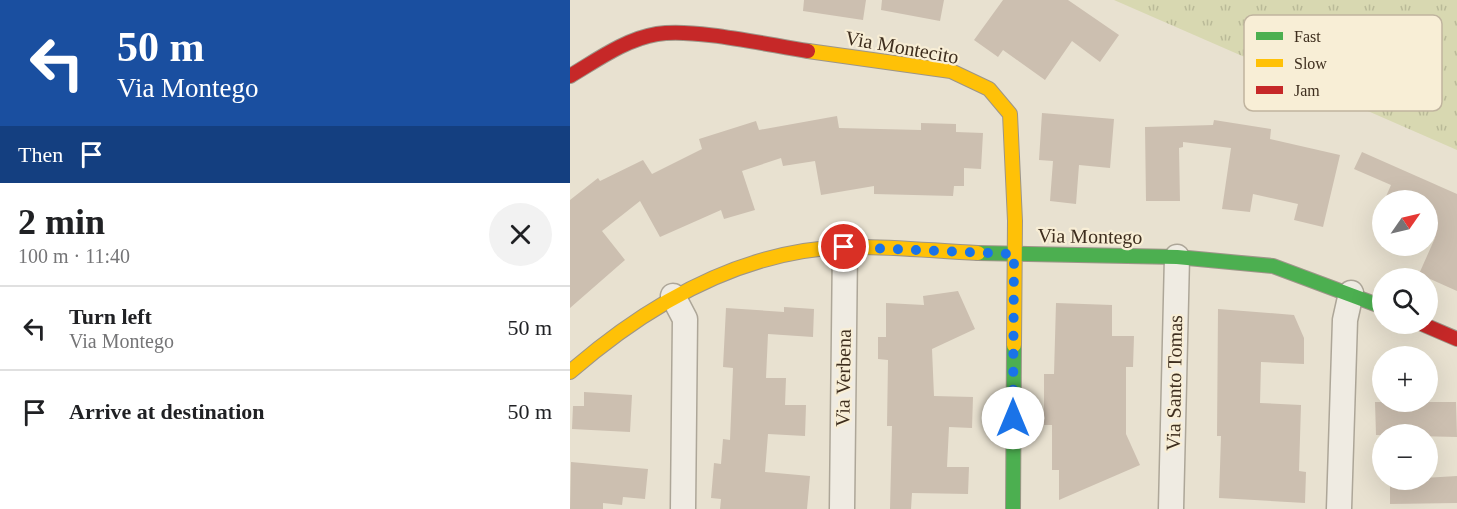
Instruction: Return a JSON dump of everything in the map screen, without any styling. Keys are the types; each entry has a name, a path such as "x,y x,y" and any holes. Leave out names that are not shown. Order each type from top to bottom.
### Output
{"street":[{"name":"Via Montecito","path":"570,76 621,46 657,34 695,35 951,71 989,89 1010,114 1014,254 1013,509"},
{"name":"Via Montego","path":"570,372 601,345 674,296 764,258 844,247 1014,254 1177,257 1273,266 1372,302"},
{"name":"Via Verbena","path":"842,509 844,247"},
{"name":"Via Santo Tomas","path":"1171,509 1177,257"},
{"path":"1339,509 1345,320 1351,293"},
{"path":"674,296 685,319 683,509"},
{"path":"1438,331 1457,339"}],"green space":[{"path":"1114,0 1457,0 1457,150 1368,111 1442,111 1442,15 1244,15 1244,57"}],"building":[{"path":"804,0 866,0 863,20 803,11"},
{"path":"882,0 944,0 940,21 881,10"},
{"path":"1003,0 1068,0 1119,35 1100,62 1072,41 1045,80 1003,50 998,57 974,40"},
{"path":"1042,113 1114,119 1110,168 1079,165 1076,204 1050,201 1053,161 1039,160"},
{"path":"837,116 839,128 921,130 921,123 956,124 956,132 983,133 981,169 964,168 964,186 954,186 953,196 874,194 874,186 821,195 815,161 783,166 781,158 742,171 755,210 724,219 721,210 660,237 640,201 602,231 625,260 570,308 570,200 598,178 600,181 643,160 652,174 702,149 699,139 756,121 759,130"},
{"path":"1214,120 1271,129 1270,139 1340,155 1323,227 1294,220 1298,204 1253,194 1250,212 1222,209 1231,148 1183,142 1183,147 1179,148 1180,201 1146,201 1145,127 1213,125"},
{"path":"1362,152 1457,194 1457,291 1438,282 1438,268 1422,268 1427,256 1438,256 1438,190 1389,190 1391,185 1354,169"},
{"path":"958,291 975,329 932,349 934,396 973,397 972,428 949,427 947,467 969,467 968,494 912,493 911,509 890,509 892,426 887,426 888,360 878,359 878,337 886,337 886,303 924,305 923,296"},
{"path":"1056,303 1112,305 1112,336 1134,336 1133,367 1126,367 1126,434 1140,465 1059,500 1059,470 1052,470 1052,425 1044,425 1044,374 1054,374"},
{"path":"784,307 814,309 813,337 768,334 766,378 786,378 785,405 806,405 805,436 768,434 765,472 810,476 807,509 720,509 721,499 711,498 714,463 721,464 723,439 730,440 733,368 723,367 726,308 784,312"},
{"path":"1218,309 1294,315 1304,338 1304,364 1261,362 1260,403 1301,405 1299,471 1306,472 1305,503 1219,498 1221,436 1217,436"},
{"path":"584,392 632,395 630,432 572,429 573,406 584,406"},
{"path":"1438,402 1456,402 1457,437 1438,437 1438,424 1376,424 1375,412 1438,412"},
{"path":"571,462 648,469 645,499 623,497 622,505 603,503 603,509 570,509"},
{"path":"1457,476 1457,503 1390,504 1390,490 1438,490 1438,477"}],"traffic: fast":[{"path":"978,253 1177,257 1273,266 1372,303"},
{"path":"1013,509 1014,345"}],"traffic: slow":[{"path":"808,51 951,71 989,89 1010,114 1015,221 1014,345"},
{"path":"570,372 631,325 663,304 733,270 769,258 807,250 846,247 978,253"}],"traffic: jam":[{"path":"570,76 623,45 657,34 711,35 808,51"},
{"path":"1438,331 1457,339"}],"route":[{"path":"844,247 1014,254 1013,418"}]}
